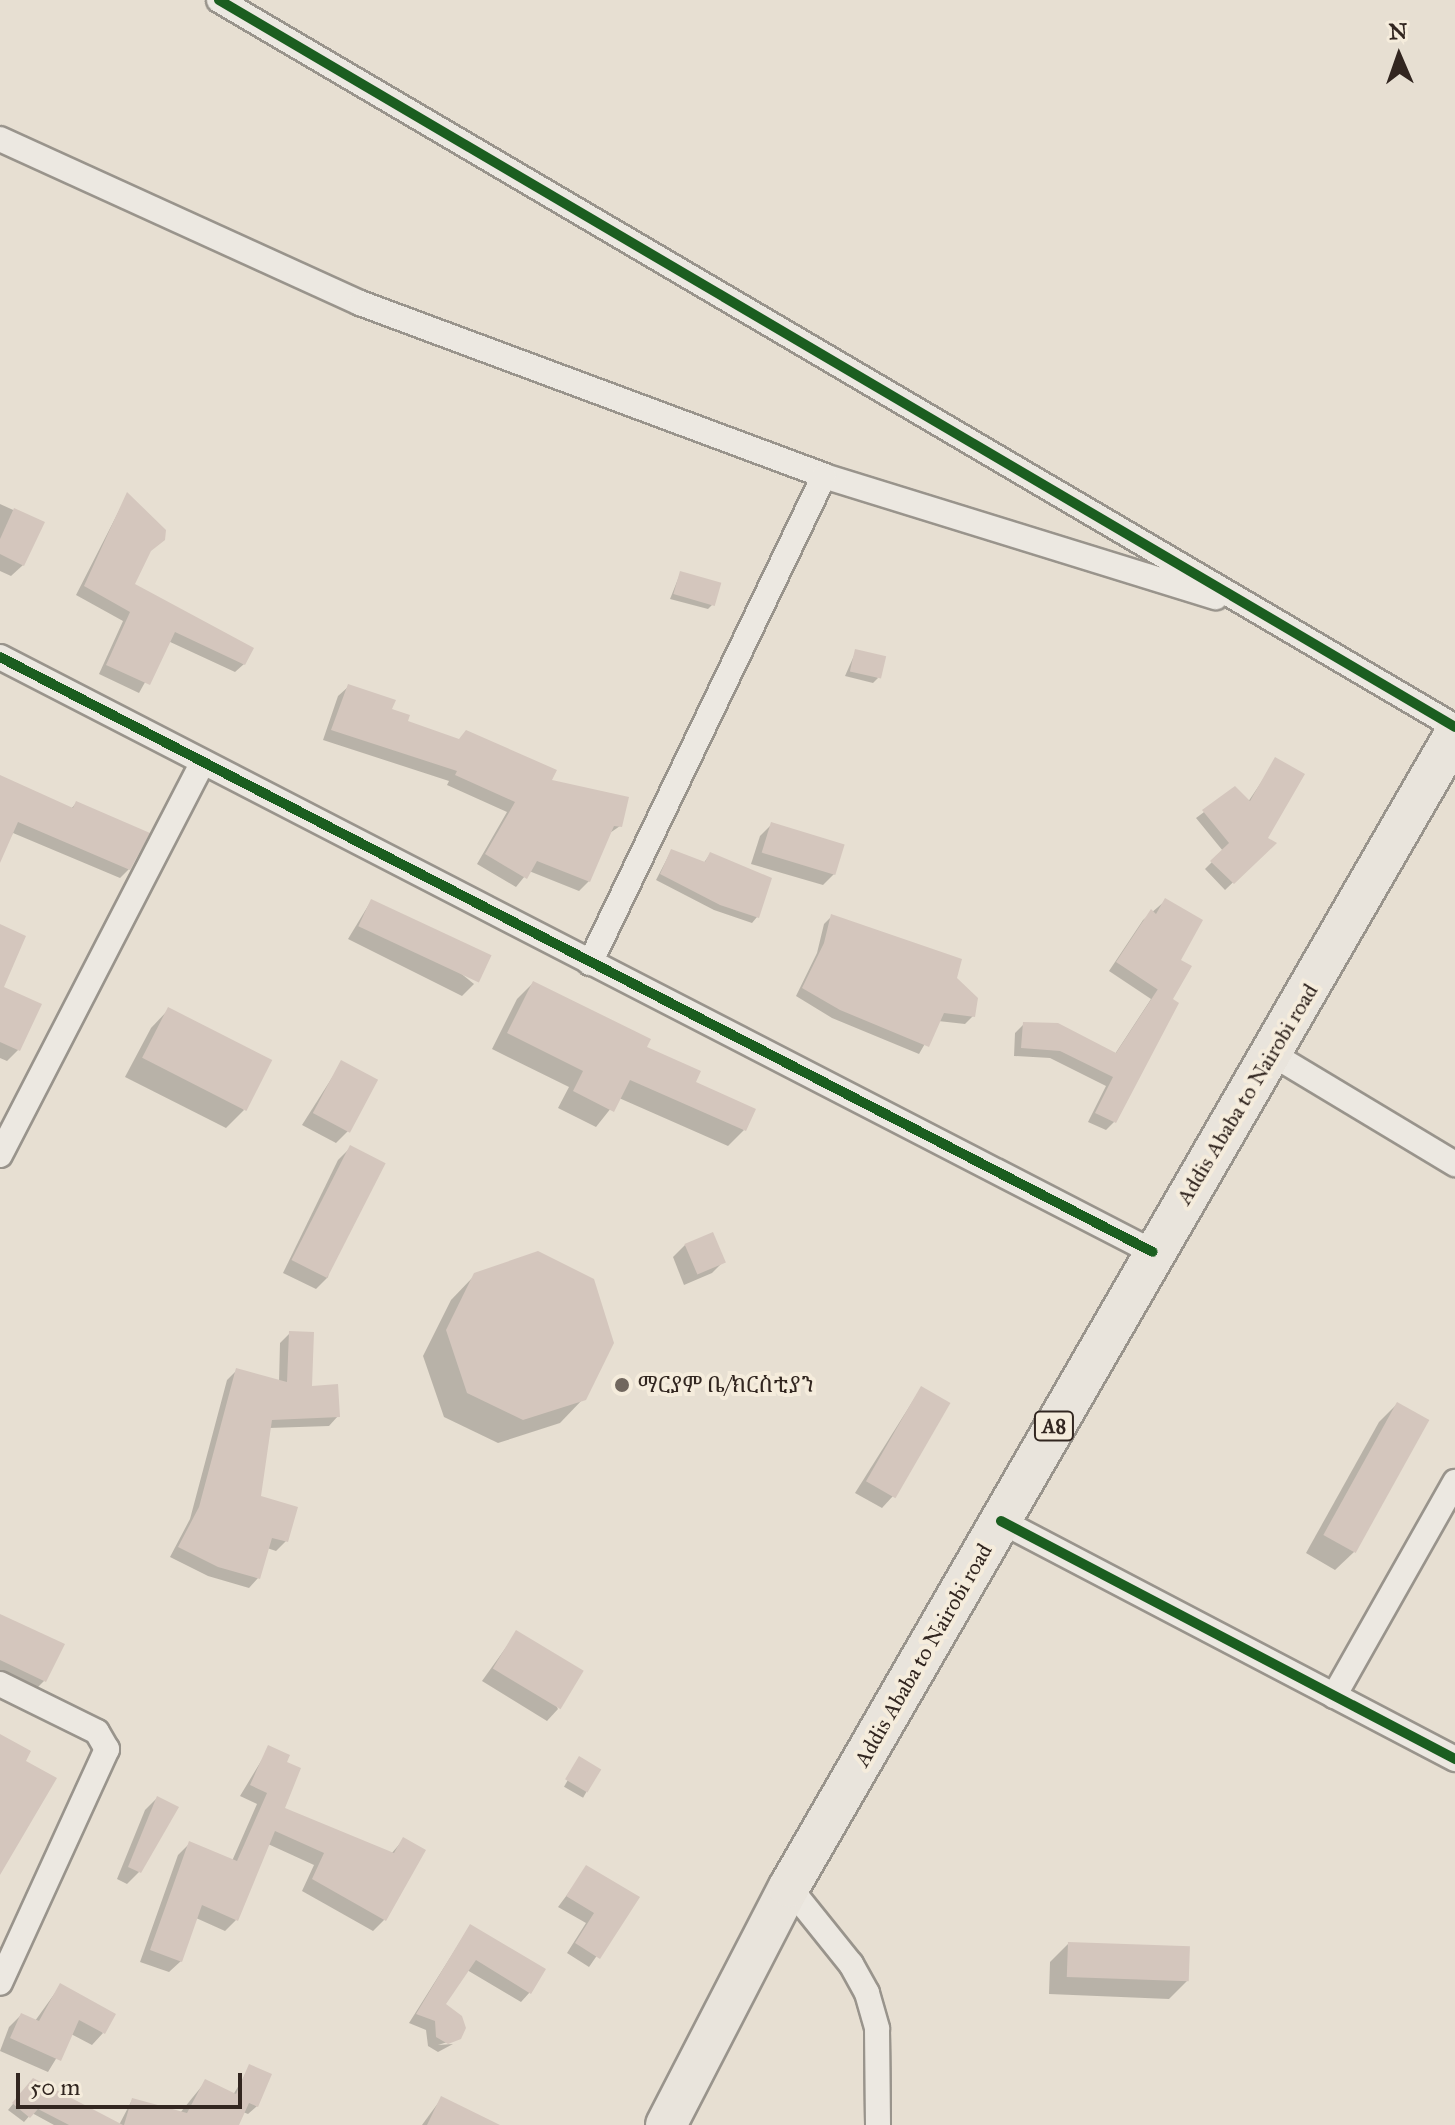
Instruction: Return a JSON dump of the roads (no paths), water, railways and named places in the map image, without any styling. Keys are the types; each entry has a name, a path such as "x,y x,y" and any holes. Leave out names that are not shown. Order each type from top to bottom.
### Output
{"highway":[{"name":"Addis Ababa to Nairobi road","path":"666,2125 789,1887 1153,1252 1272,1054 1455,734"}],"street":[{"path":"219,0 1455,727"},
{"path":"0,139 360,303 824,476 1255,609"},
{"path":"590,963 824,476"},
{"path":"0,657 1153,1252"},
{"path":"0,1155 203,762"},
{"path":"1272,1054 1455,1164"},
{"path":"1334,1696 1455,1482"},
{"path":"1001,1521 1455,1759"},
{"path":"0,1684 97,1732 107,1749 0,1983"},
{"path":"789,1887 851,1964 867,1993 877,2029 878,2125"}],"place":[{"name":"ማርያም ቤ/ክርስቲያን","path":"622,1385"}]}
